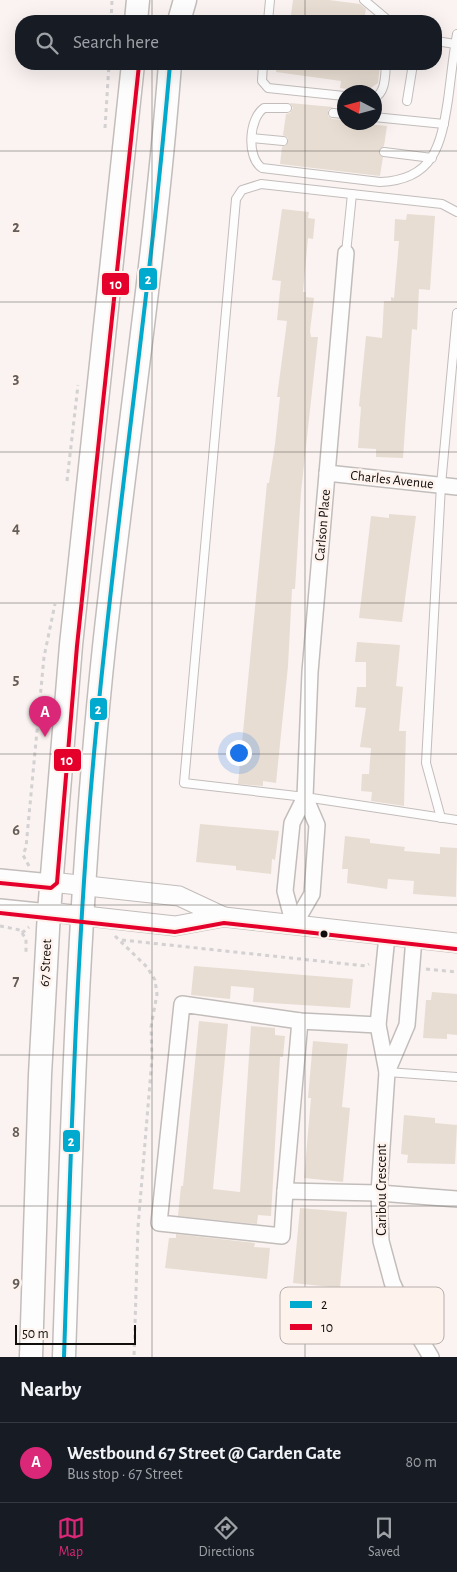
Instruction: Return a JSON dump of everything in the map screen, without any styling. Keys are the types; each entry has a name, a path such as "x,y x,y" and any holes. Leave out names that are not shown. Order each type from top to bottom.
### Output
{"main road":[{"path":"137,15 138,0"},
{"path":"173,15 174,0"},
{"path":"181,15 185,0"},
{"name":"67 Street","path":"31,1357 40,1075 51,882 72,645 132,70"},
{"path":"64,1357 73,1077 84,885 104,648 169,70"}],"street":[{"name":"Carlson Place","path":"294,925 285,891 292,823 305,797 310,672 346,253"},
{"name":"Charles Avenue","path":"327,473 457,487"},
{"name":"Carlson Place","path":"294,925 312,894 318,824 305,797"},
{"path":"0,877 180,896 224,917"},
{"path":"0,907 175,926 224,917 457,943"},
{"name":"Caribou Crescent","path":"387,936 378,1025 387,1072 379,1218 386,1262 396,1287"},
{"name":"Caribou Crescent","path":"387,1072 407,1025 414,938"},
{"path":"300,1021 282,1236 159,1223 182,1004 300,1021 378,1025"},
{"path":"285,1191 379,1193 457,1199"},
{"name":"Caribou Crescent","path":"423,1344 431,1357"}],"lane":[{"path":"269,15 270,0"},
{"path":"364,0 382,15"},
{"path":"286,108 270,107 259,111 255,116 252,158 262,168 380,182 397,181 415,173 432,158 442,136 457,34"},
{"path":"442,42 455,44"},
{"path":"263,70 262,81 268,88 337,95"},
{"path":"382,91 385,70"},
{"path":"407,102 412,70"},
{"path":"333,113 337,113"},
{"path":"382,118 444,124"},
{"path":"252,138 283,141"},
{"path":"384,152 432,158"},
{"path":"457,212 442,204 261,184 242,190 236,199 184,783 305,797 457,820"},
{"path":"346,253 352,194"},
{"path":"441,818 426,763 441,485 454,373 457,313"},
{"path":"387,1072 457,1077"}],"path":[{"path":"111,15 112,0"},
{"path":"105,129 108,70"},
{"path":"67,489 78,382"},
{"path":"26,858 23,855 26,847 44,657 55,602"},
{"path":"0,926 14,927 22,933 26,938 26,956"},
{"path":"22,933 26,929"},
{"path":"134,1357 138,1227 152,1058 151,1027 158,994 155,980 147,967 121,940 366,966 371,962"},
{"path":"422,967 427,970 457,972"}],"building":[{"path":"293,0 329,0 360,4 366,9 365,15 291,15"},
{"path":"276,70 379,70 378,83 375,85 340,85 341,81 276,72"},
{"path":"290,103 333,107 328,110 328,116 337,119 337,130 382,130 382,126 387,126 384,146 379,151 383,157 380,176 280,164 282,147 288,142 288,138 283,135 286,114 290,113 293,108"},
{"path":"282,209 309,212 308,218 315,219 313,239 308,238 303,292 306,292 306,297 314,298 310,331 311,337 318,337 301,492 295,589 292,589 288,666 276,783 263,781 263,786 238,784 267,483 269,483 275,444 280,397 277,397 287,321 277,320 281,281 272,280"},
{"path":"407,214 435,216 430,290 419,289 417,330 412,329 403,458 376,457 376,449 358,448 361,407 359,406 366,336 382,338 384,301 391,301 391,297 394,298 399,241 394,241 395,219 406,220"},
{"path":"389,514 416,516 402,622 359,618 371,516 389,518"},
{"path":"357,642 400,645 396,686 403,687 399,731 406,731 404,806 371,801 372,792 361,791 362,774 369,774 371,748 360,747 366,708 355,707 357,687 366,687 366,662 355,662"},
{"path":"200,824 279,831 275,860 272,859 271,874 236,870 236,866 196,862"},
{"path":"345,836 370,839 370,843 405,847 404,851 440,854 440,847 457,848 456,897 413,894 414,881 388,879 387,889 347,883 348,869 342,869"},
{"path":"194,966 353,979 350,1008 253,1002 254,988 231,986 230,999 191,995"},
{"path":"432,992 457,994 457,1035 447,1034 447,1039 423,1038 426,1000 431,1000"},
{"path":"199,1021 228,1024 213,1189 240,1192 251,1026 275,1028 275,1035 285,1036 283,1057 280,1057 271,1216 258,1215 257,1224 178,1216 181,1186 183,1186"},
{"path":"313,1041 348,1044 342,1107 350,1108 343,1182 304,1178 311,1098 308,1098"},
{"path":"404,1115 435,1118 435,1123 457,1125 455,1164 407,1163 408,1155 401,1154"},
{"path":"300,1208 347,1212 340,1287 293,1283"},
{"path":"176,1234 255,1243 254,1247 270,1248 267,1279 165,1268 169,1238 176,1238"}],"transit line":[{"name":"10","path":"0,883 51,888 57,883 77,646 138,70"},
{"name":"2","path":"64,1357 75,1044 89,810 104,648 153,231 169,70"},
{"name":"10","path":"0,913 175,932 224,923 456,949"}],"place":[{"name":"Westbound 67 Street @ Garden Gate","path":"45,737"}]}
